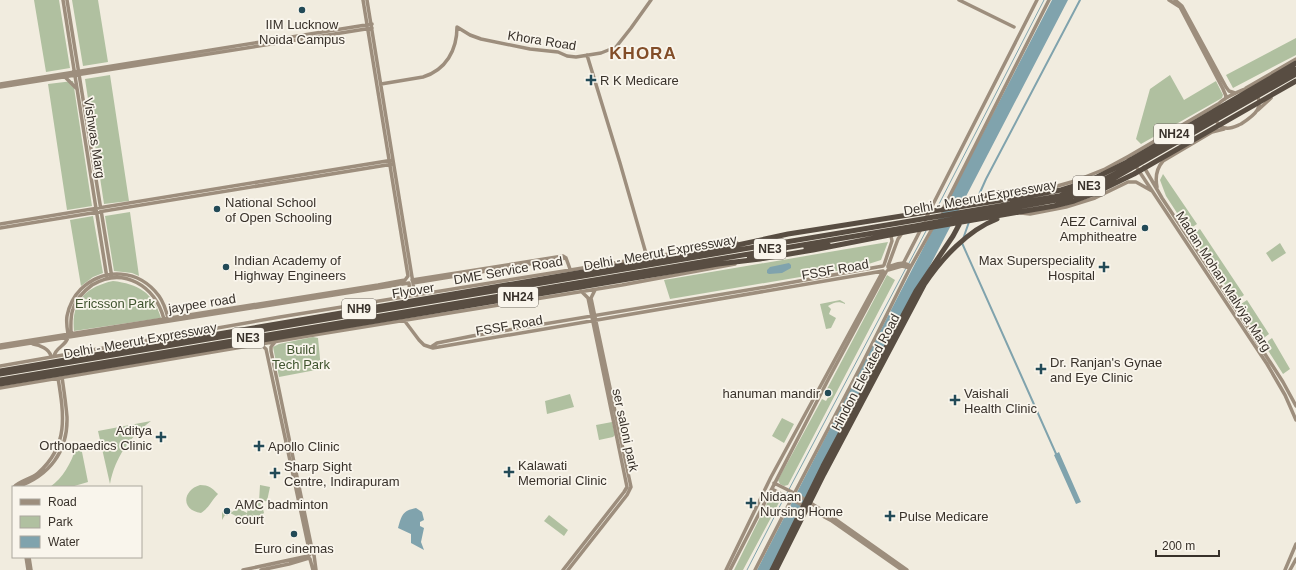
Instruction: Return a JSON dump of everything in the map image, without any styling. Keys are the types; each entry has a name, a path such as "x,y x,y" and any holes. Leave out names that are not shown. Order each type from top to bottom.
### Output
{"highway":[{"name":"NH24","path":"1059,191 1087,182 1127,162 1296,63"},
{"name":"Delhi - Meerut Expressway","path":"0,374 23,373 158,351 344,319 382,309 388,310 618,273 626,277 886,233 1059,196 1131,168 1296,69"},
{"name":"Delhi - Meerut Expressway","path":"1197,129 1296,74"},
{"path":"722,260 760,259 886,233 902,233 1054,206 1092,194 1111,186 1296,82"},
{"name":"Hindon Elevated Road","path":"772,570 827,459 910,301 926,274 944,250 969,207 973,202 983,197 1020,190 1040,191"},
{"path":"1040,191 1059,191"},
{"path":"737,250 812,232 918,213 1059,191"},
{"name":"Delhi - Meerut Expressway","path":"626,277 737,250 915,220 979,212"},
{"name":"Hindon Elevated Road","path":"776,570 856,412 924,285 956,247 979,228 1009,214"},
{"path":"812,232 896,223"},
{"name":"Flyover","path":"0,371 719,250 759,240 812,232"},
{"path":"722,260 816,248"},
{"name":"NH24","path":"0,384 417,314 626,277"},
{"name":"Delhi - Meerut Expressway","path":"0,380 23,373"}],"street":[{"name":"Vishwas Marg","path":"63,0 77,73 77,89 109,276"},
{"name":"Vishwas Marg","path":"67,0 98,210"},
{"path":"363,0 370,26 381,84 407,278 405,280 371,288"},
{"path":"368,0 370,26 391,162 414,292 417,295"},
{"name":"Khora Road","path":"381,84 423,77 430,75 439,69 448,61 451,55 456,39 457,27 470,35 481,39 530,49 550,51 576,58 605,52 616,47 651,0"},
{"path":"959,0 1014,27"},
{"path":"904,264 1037,0"},
{"path":"795,494 866,357 910,266 941,212 1049,0"},
{"path":"1169,0 1180,7 1224,88 1226,96 1225,99"},
{"path":"1174,0 1182,6 1226,87 1229,91 1235,93"},
{"path":"0,84 370,26"},
{"path":"587,55 647,257"},
{"path":"1009,199 1085,178 1129,156 1235,93 1245,89 1296,59"},
{"path":"0,87 65,77 77,73"},
{"path":"65,77 77,89"},
{"path":"1019,212 1030,214 1066,207 1095,198 1131,181 1156,192 1156,173 1163,161 1212,132 1235,127 1256,113 1264,103 1296,82"},
{"path":"1245,89 1253,90 1259,100 1259,107 1256,113"},
{"path":"1218,104 1214,112 1215,119 1219,125 1225,128"},
{"name":"Madan Mohan Malviya Marg","path":"1136,152 1156,192 1286,395 1296,420"},
{"name":"Madan Mohan Malviya Marg","path":"1129,156 1156,192 1253,334 1287,388 1296,406"},
{"path":"0,228 98,210 391,162"},
{"path":"0,224 98,210"},
{"path":"726,570 771,477 886,268 892,241 890,236 886,233"},
{"path":"730,570 886,268 902,233"},
{"name":"DME Service Road","path":"0,366 341,307 725,244 759,240"},
{"path":"412,281 565,257 570,269"},
{"path":"0,388 599,288 626,277 723,267 760,259"},
{"path":"622,261 626,277"},
{"path":"594,318 904,264 910,266"},
{"name":"FSSF Road","path":"431,347 437,343 476,335 767,292 886,268"},
{"path":"28,344 36,344 44,348 52,356 65,344 69,335 73,308 81,295 89,288 109,276 121,274 132,276 143,281 159,296 164,306 166,319"},
{"path":"0,345 409,283 409,296"},
{"path":"568,570 627,495 631,487 594,318 591,298 595,290 599,288"},
{"name":"ser saloni park","path":"563,570 627,487 594,318 588,298 581,291"},
{"path":"341,307 345,330"},
{"path":"335,308 339,331"},
{"name":"jaypee road","path":"116,328 224,311"},
{"name":"FSSF Road","path":"431,347 433,348 594,318"},
{"path":"404,320 419,340 424,345 431,347"},
{"path":"0,348 28,344 69,335"},
{"path":"476,335 477,340"},
{"path":"155,339 158,362"},
{"path":"150,340 154,362"},
{"path":"275,342 271,347 271,351 311,556 312,570"},
{"path":"260,344 266,349 300,502"},
{"path":"21,362 25,384"},
{"path":"15,486 30,478 43,468 54,456 59,446 63,415 60,378"},
{"path":"20,486 30,482 42,474 51,466 60,452 64,440 67,419 60,378"},
{"path":"774,483 813,504 902,570"},
{"path":"776,491 776,488 779,486"},
{"path":"772,489 832,521 892,562 907,570"},
{"path":"755,570 790,499"},
{"path":"1285,570 1296,544"},
{"path":"243,570 311,556"},
{"path":"261,570 289,564 311,556"},
{"path":"311,556 316,570"},
{"path":"27,558 30,570"},
{"path":"1290,570 1296,559"}],"green space":[{"path":"34,0 59,0 70,68 46,72"},
{"path":"72,0 98,0 108,62 83,66"},
{"path":"1296,38 1296,55 1233,88 1226,75"},
{"path":"110,75 129,201 104,204 85,79"},
{"path":"1170,75 1184,100 1216,81 1223,95 1222,98 1141,144 1136,139 1150,89"},
{"path":"73,81 92,206 67,210 48,84"},
{"path":"1163,174 1197,224 1188,230 1166,196 1160,180"},
{"path":"130,212 139,276 132,273 114,271 105,216"},
{"path":"93,216 103,273 93,277 81,286 70,220"},
{"path":"1200,229 1244,295 1236,301 1191,235"},
{"path":"888,242 881,260 859,267 670,299 664,280"},
{"path":"1280,243 1286,253 1272,262 1266,253"},
{"path":"887,275 895,280 788,485 784,486 780,484 778,480 822,399 826,401 831,392 827,389"},
{"name":"Ericsson Park","path":"113,281 130,284 143,291 154,302 161,318 74,331 75,312 82,297 95,287"},
{"path":"840,300 845,304 836,302 828,306 831,309 829,314 836,318 831,328 826,329 820,304"},
{"path":"1247,300 1269,334 1261,340 1238,306"},
{"name":"Build Tech Park","path":"313,337 318,338 321,369 279,377 273,347 279,344"},
{"path":"1272,338 1290,369 1283,374 1264,344"},
{"path":"570,394 574,407 547,414 545,401"},
{"path":"782,418 794,424 784,443 772,436"},
{"path":"151,421 136,434 124,448 112,474 110,484 98,431"},
{"path":"612,422 615,435 613,437 599,440 596,425"},
{"path":"81,447 88,482 74,486 51,486 66,470 76,448"},
{"path":"200,485 210,487 218,494 201,513 190,508 186,500 190,491"},
{"path":"260,485 270,487 267,501 259,502"},
{"path":"772,493 782,497 743,570 734,570"},
{"path":"259,502 262,505 264,513 259,517 261,524 252,513 254,517 249,520 245,519 247,514 240,518 230,513 227,516 225,515 222,520 222,512 228,507 232,512 238,508 247,513 248,508"},
{"path":"549,515 568,530 564,536 544,521"}],"water":[{"path":"1052,0 1068,0 772,570 757,570 878,335"},
{"path":"789,263 791,268 782,273 767,273 767,270 770,267"},
{"path":"1059,452 1081,502 1076,504 1054,455"},
{"path":"416,508 422,512 424,520 420,522 420,526 424,528 421,542 424,550 411,543 411,534 398,528 403,514"}],"waterway":[{"path":"937,208 1044,0"},
{"path":"978,197 1080,0"},
{"path":"963,239 969,222"},
{"path":"909,263 926,231"},
{"path":"962,243 1057,456"},
{"path":"786,495 906,268"},
{"path":"747,570 784,498"}],"place":[{"name":"IIM Lucknow Noida Campus","path":"302,10"},
{"name":"R K Medicare","path":"591,80"},
{"name":"National School of Open Schooling","path":"217,209"},
{"name":"AEZ Carnival Amphitheatre","path":"1145,228"},
{"name":"Indian Academy of Highway Engineers","path":"226,267"},
{"name":"Max Superspeciality Hospital","path":"1104,267"},
{"name":"Dr. Ranjan's Gynae and Eye Clinic","path":"1041,369"},
{"name":"hanuman mandir","path":"828,393"},
{"name":"Vaishali Health Clinic","path":"955,400"},
{"name":"Aditya Orthopaedics Clinic","path":"161,437"},
{"name":"Apollo Clinic","path":"259,446"},
{"name":"Kalawati Memorial Clinic","path":"509,472"},
{"name":"Sharp Sight Centre, Indirapuram","path":"275,473"},
{"name":"Nidaan Nursing Home","path":"751,503"},
{"name":"AMC badminton court","path":"227,511"},
{"name":"Pulse Medicare","path":"890,516"},
{"name":"Euro cinemas","path":"294,534"}],"district":[{"name":"KHORA","path":"643,53"}]}
